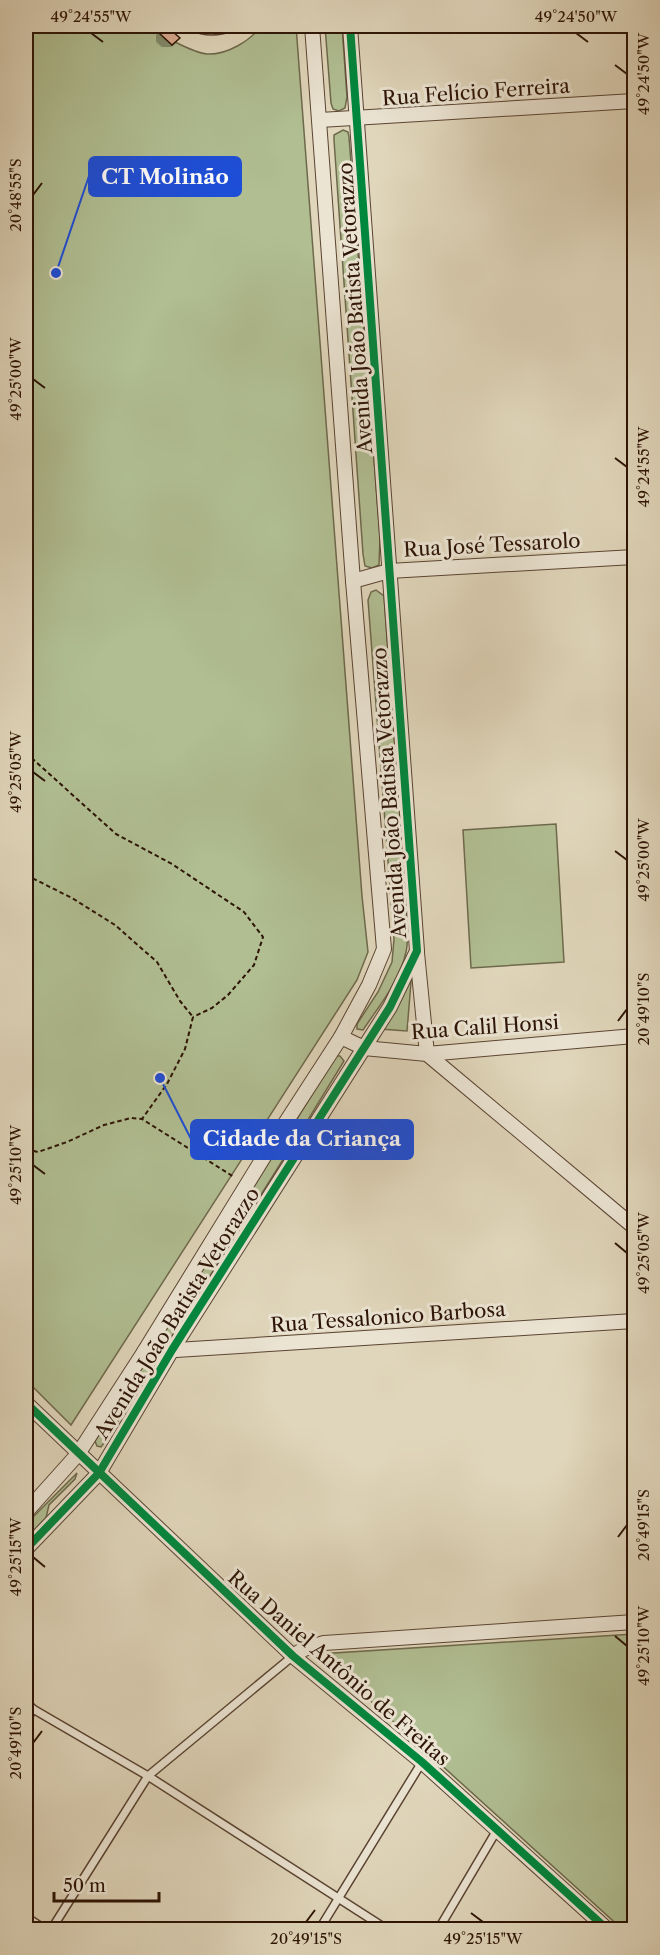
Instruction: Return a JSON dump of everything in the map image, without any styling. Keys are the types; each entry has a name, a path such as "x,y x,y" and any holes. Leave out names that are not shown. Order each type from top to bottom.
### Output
{"street":[{"name":"Avenida João Batista Vetorazzo","path":"26,1512 78,1454 144,1352 273,1142 341,1037 369,984 384,949 353,580 312,26"},
{"name":"Avenida João Batista Vetorazzo","path":"26,1549 99,1473 172,1350 390,1007 417,951 350,26"},
{"name":"Rua Felício Ferreira","path":"320,120 634,101"},
{"name":"Rua José Tessarolo","path":"353,580 389,571 634,557"},
{"path":"417,951 427,1054 634,1227"},
{"name":"Rua Calil Honsi","path":"341,1037 364,1048 427,1054 634,1036"},
{"path":"273,1142 295,1155"},
{"name":"Rua Tessalonico Barbosa","path":"144,1352 634,1321"},
{"name":"Rua Daniel Antônio de Freitas","path":"26,1403 293,1656 422,1762 608,1929"},
{"path":"293,1656 304,1649 324,1642 634,1622"}],"lane":[{"path":"192,26 208,31 234,26"},
{"path":"51,1929 148,1776 293,1656"},
{"path":"26,1702 33,1709 148,1776 388,1929"},
{"path":"26,1721 33,1709"},
{"path":"319,1929 422,1762"},
{"path":"438,1929 497,1830"},
{"path":"26,1917 46,1929"}],"path":[{"path":"26,753 116,834 172,864 244,912 263,937 254,965 228,995 212,1008 193,1017"},
{"path":"26,875 72,898 115,925 157,962 180,1001 193,1017"},
{"path":"142,1119 167,1084 185,1049 193,1017"},
{"path":"26,1149 39,1152 104,1125 131,1118 142,1119 247,1185"}],"green space":[{"path":"26,26 152,26 172,45 175,42 195,51 215,54 237,46 251,37 261,26 296,26 368,952 357,980 71,1425 26,1380"},
{"path":"325,26 342,26 347,97 345,108 339,111 333,109 331,103"},
{"path":"343,130 348,132 349,137 380,537 379,565 372,568 365,566 363,554 334,140 334,135"},
{"path":"376,590 384,596 408,928 407,949 399,973 363,1030 357,1029 357,1024 378,992 392,962 394,939 368,600 371,592"},
{"path":"556,824 564,962 471,968 463,830"},
{"path":"412,970 407,1031 380,1029"},
{"path":"336,1056 340,1056 344,1061 295,1141 291,1144 286,1143 285,1138"},
{"path":"275,1152 283,1155 284,1158 171,1338 167,1341 161,1338 161,1333"},
{"path":"146,1363 151,1369 104,1443 101,1447 97,1446 95,1441 143,1364"},
{"path":"77,1473 75,1479 49,1505 46,1518 26,1539 26,1524"},
{"path":"634,1634 634,1929 622,1929 319,1654"}],"building":[{"path":"166,26 180,38 172,45 159,33"}],"cycle path":[{"path":"26,1549 99,1473 172,1350 390,1007 417,951 350,26"},
{"path":"26,1403 293,1656 422,1762 608,1930"}],"place":[{"name":"CT Molinão","path":"56,273"},
{"name":"Cidade da Criança","path":"160,1078"}]}
